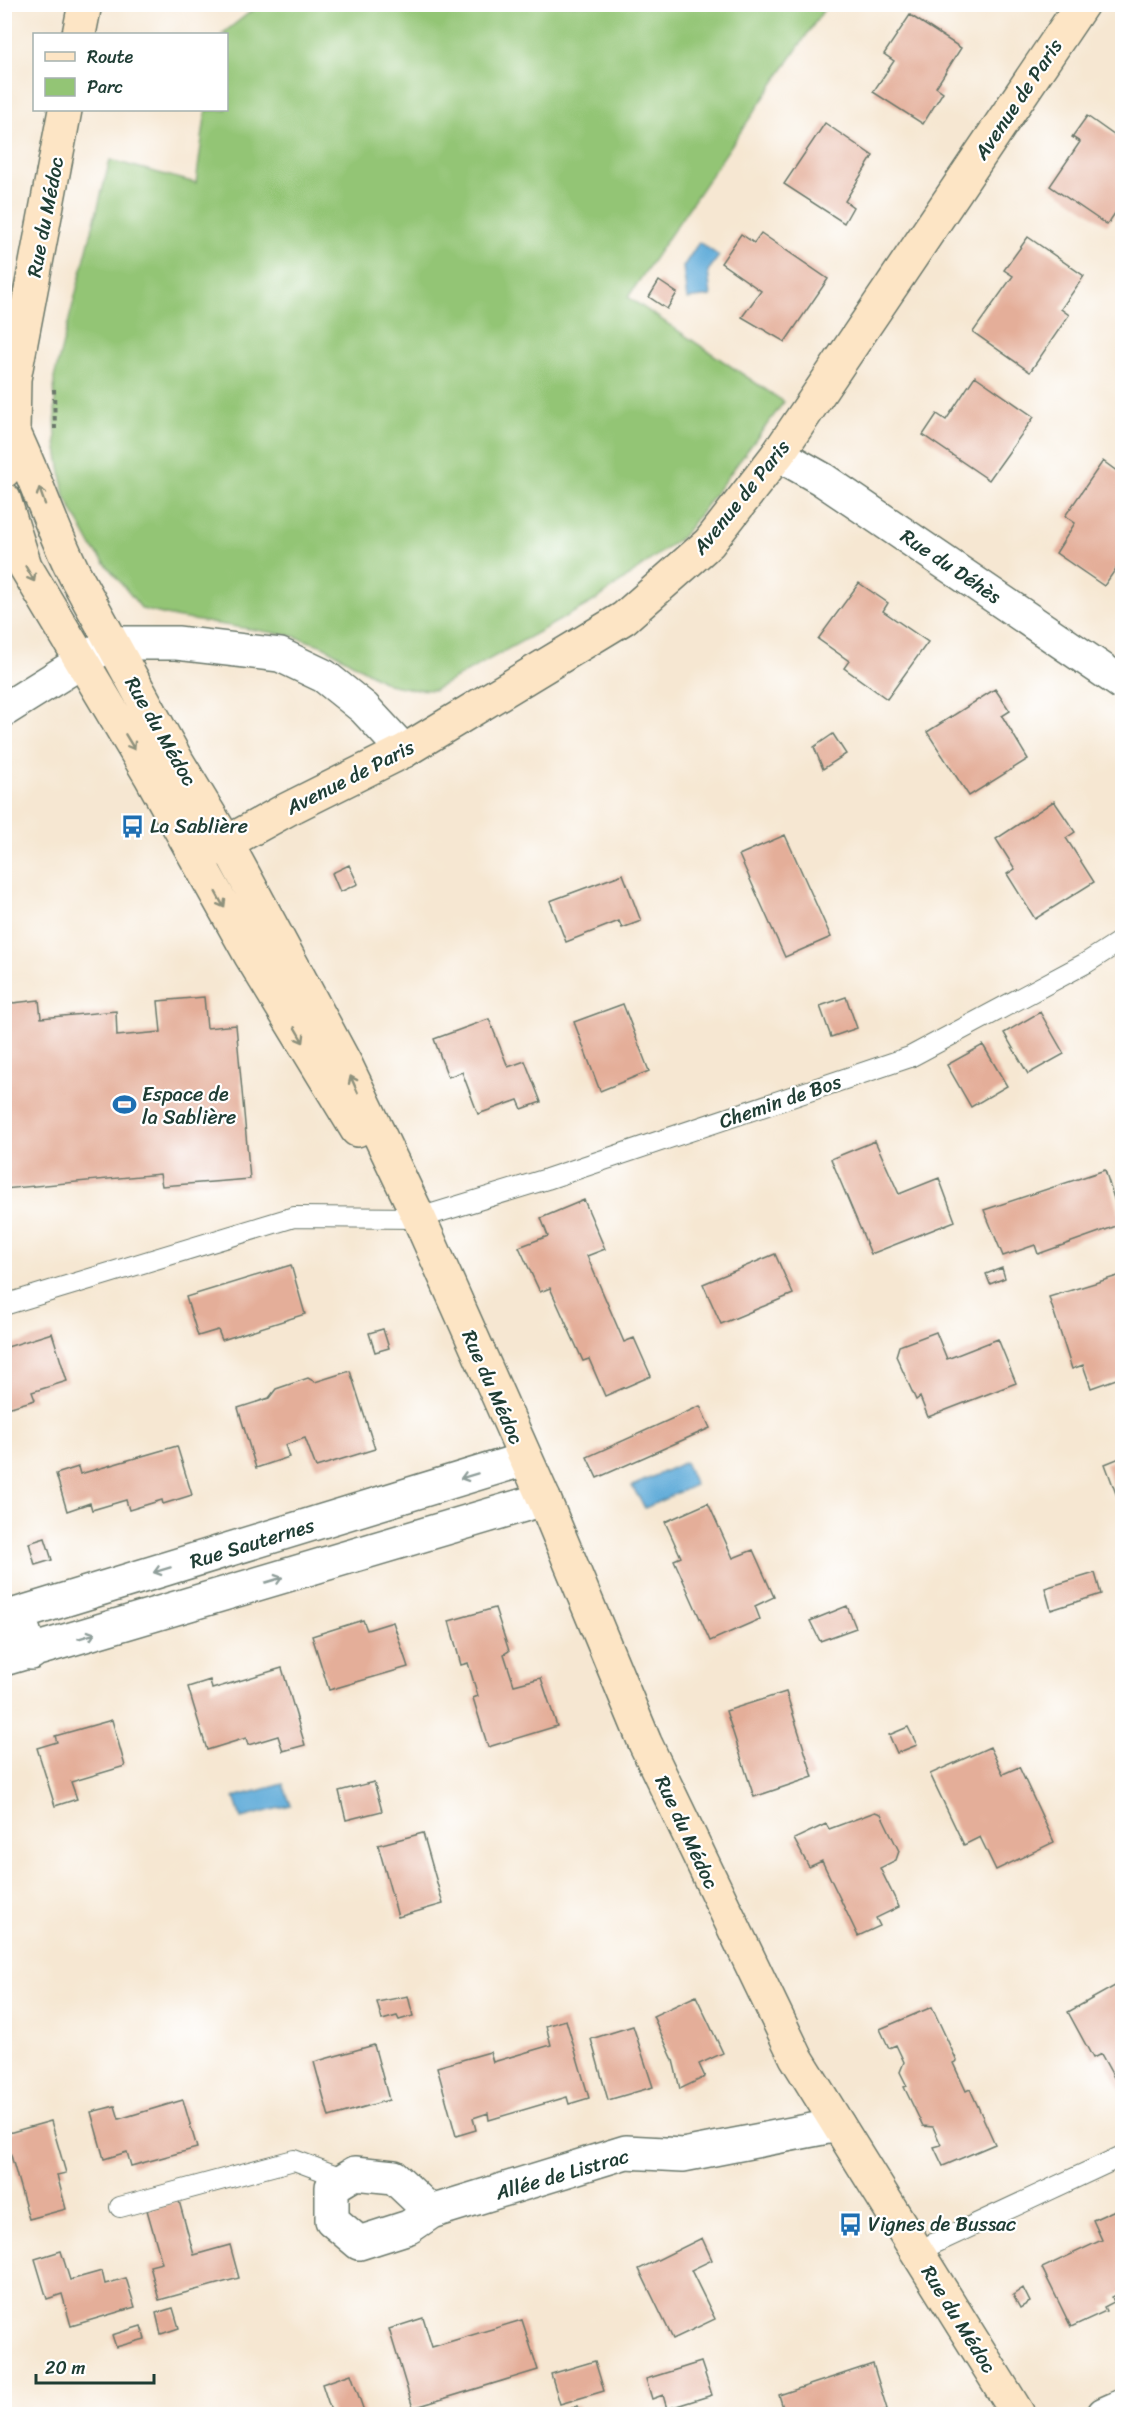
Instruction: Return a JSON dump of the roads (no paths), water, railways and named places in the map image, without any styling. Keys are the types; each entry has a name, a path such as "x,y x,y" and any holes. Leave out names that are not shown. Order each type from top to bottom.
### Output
{"street":[{"path":"79,33 85,4"},
{"name":"Avenue de Paris","path":"197,859 404,750 624,618 708,543 778,454 1082,4"},
{"name":"Rue du Médoc","path":"4,471 14,379 65,111"},
{"name":"Rue du Médoc","path":"9,429 35,476 60,547 111,643 237,836 418,1218 544,1499 650,1754 796,2057 1018,2415"},
{"name":"Rue du Déhès","path":"778,454 822,478 1122,682"},
{"name":"Rue du Médoc","path":"4,499 25,566 324,1079 418,1218"},
{"path":"4,710 111,643 177,643 280,655 324,676 364,708 404,750"},
{"name":"Rue Sauternes","path":"525,1459 18,1614 18,1656 544,1499"},
{"name":"Allée de Listrac","path":"345,2179 332,2187 333,2220 359,2242 409,2227 431,2212 626,2152 684,2155 838,2124"},
{"path":"345,2179 355,2173 394,2177 431,2212"},
{"path":"1104,2415 1122,2406"}],"lane":[{"name":"Chemin de Bos","path":"4,1305 294,1217 418,1218 548,1179 910,1057 1086,963 1122,940"},
{"path":"918,2251 1122,2156"},
{"path":"120,2206 294,2160 345,2179"}],"water":[{"path":"699,242 719,256 708,271 711,296 687,299 683,267"},
{"path":"685,1462 695,1485 645,1508 632,1486"},
{"path":"283,1784 291,1805 241,1818 234,1797"}],"place":[{"name":"La Sablière","path":"132,826"},
{"name":"Espace de la Sablière","path":"124,1105"},
{"name":"Vignes de Bussac","path":"850,2224"}]}
